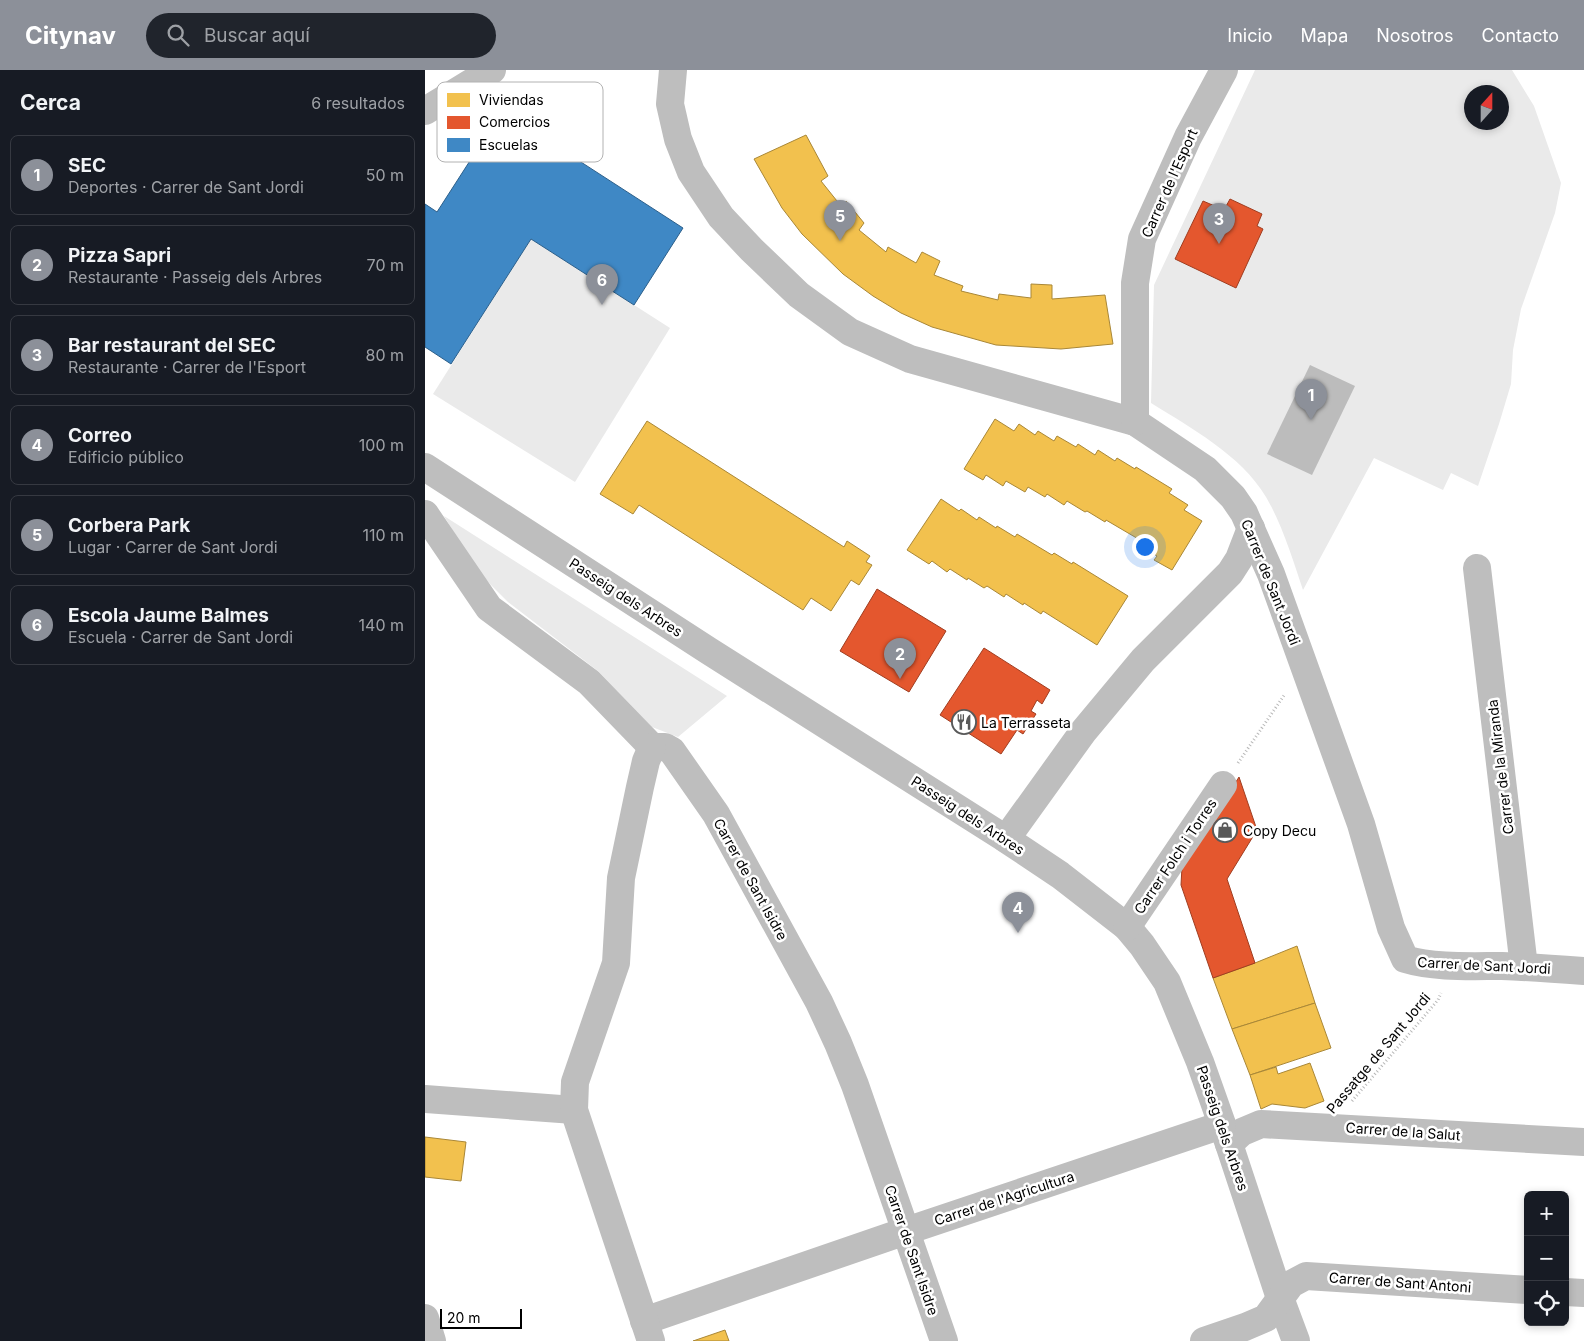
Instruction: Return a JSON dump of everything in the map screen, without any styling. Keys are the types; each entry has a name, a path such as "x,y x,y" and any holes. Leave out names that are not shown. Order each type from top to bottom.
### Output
{"street":[{"name":"Carrer de Sant Jordi","path":"673,70 670,104 678,139 691,172 721,217 799,295 850,332 910,359 1135,422 1205,469 1233,497 1244,513 1271,574 1361,824 1391,928 1405,959 1453,966 1524,967 1584,971"},
{"name":"Carrer de l'Esport","path":"1135,422 1135,283 1142,239 1188,137 1224,70"},
{"path":"470,82 487,71"},
{"path":"425,111 437,103"},
{"name":"Passeig dels Arbres","path":"427,474 1006,839 1060,875 1127,927 1142,945 1167,982 1200,1062 1296,1341"},
{"path":"425,514 489,608 589,682 651,747 640,787 621,878 616,963 575,1082 574,1110 648,1331"},
{"path":"1006,839 1083,732 1143,660 1230,573 1239,559 1251,528"},
{"name":"Carrer de la Miranda","path":"1477,568 1524,967"},
{"name":"Carrer de Sant Isidre","path":"651,747 665,747 672,751 716,814 819,1002 855,1085 944,1341"},
{"name":"Carrer Folch i Torres","path":"1127,927 1223,785"},
{"path":"425,1100 574,1110"},
{"name":"Carrer de la Salut","path":"1226,1135 1242,1132 1261,1124 1584,1142"},
{"name":"Carrer de l'Agricultura","path":"648,1331 906,1231 1226,1135"},
{"name":"Carrer de Sant Antoni","path":"1204,1341 1265,1318 1291,1284 1306,1276 1524,1290"},
{"path":"1569,1292 1584,1293"},
{"path":"425,1318 432,1341"}],"path":[{"path":"1223,785 1304,666"},
{"name":"Passatge de Sant Jordi","path":"1331,1127 1438,1000 1453,966"}],"shaded area":[{"path":"1255,70 1512,70 1534,106 1561,183 1555,213 1521,309 1513,350 1511,384 1478,486 1451,473 1443,490 1374,458 1303,590 1277,519 1256,482 1229,455 1151,403 1154,285"},
{"path":"531,239 670,328 575,482 433,394"},
{"path":"1310,365 1355,386 1312,475 1267,454"},
{"path":"444,516 727,696 678,737 652,727 598,671 508,602 478,572"}],"building: Viviendas":[{"path":"806,135 828,176 821,181 841,206 846,201 864,223 859,230 886,252 888,247 916,263 922,252 940,261 934,275 963,286 961,291 998,300 999,294 1031,298 1031,284 1052,285 1052,299 1105,295 1113,344 1061,349 996,345 932,327 901,313 873,296 843,274 802,234 782,208 754,159"},
{"path":"995,419 1014,431 1019,424 1035,435 1038,431 1054,441 1057,436 1076,447 1078,444 1095,455 1098,450 1115,461 1117,458 1135,469 1136,467 1172,489 1169,493 1188,505 1184,510 1202,521 1172,570 1154,560 1157,556 1138,544 1140,540 1106,520 1105,522 1067,501 1064,505 1047,494 1045,497 1028,487 1025,492 1006,481 1003,486 986,475 983,480 964,469"},
{"path":"647,421 844,547 847,541 870,556 866,562 872,565 859,585 851,580 831,611 811,598 803,610 639,505 633,514 600,494"},
{"path":"941,499 977,520 979,517 1015,537 1017,534 1052,555 1054,553 1072,564 1073,562 1128,596 1097,645 1043,611 1041,614 1006,594 1004,597 987,586 984,588 968,578 967,580 950,569 947,572 932,561 929,564 907,550"},
{"path":"1297,946 1315,1003 1232,1029 1213,978"},
{"path":"1315,1003 1331,1048 1250,1075 1232,1029"},
{"path":"1310,1063 1324,1101 1305,1108 1272,1104 1261,1109 1250,1075 1276,1067 1278,1074"},
{"path":"425,1137 466,1142 461,1181 425,1177"},
{"path":"725,1330 729,1341 693,1341"}],"building: Comercios":[{"path":"1230,199 1262,214 1257,226 1263,229 1236,288 1175,259 1203,201 1224,210"},
{"path":"877,589 946,631 909,692 840,651"},
{"path":"984,648 1050,690 1042,704 1037,700 1031,711 1036,714 1023,734 1017,730 1001,754 940,715"},
{"path":"1239,777 1257,830 1227,879 1255,963 1213,978 1181,885 1182,867"}],"building: Escuelas":[{"path":"469,162 581,162 683,228 634,305 531,239 451,364 425,347 425,204 437,212"}],"place":[{"name":"Corbera Park","path":"840,241"},
{"name":"Bar restaurant del SEC","path":"1219,244"},
{"name":"Escola Jaume Balmes","path":"602,305"},
{"name":"SEC","path":"1311,420"},
{"name":"Pizza Sapri","path":"900,679"},
{"name":"La Terrasseta","path":"964,722"},
{"name":"Copy Decu","path":"1225,830"},
{"name":"Correo","path":"1018,933"}]}
